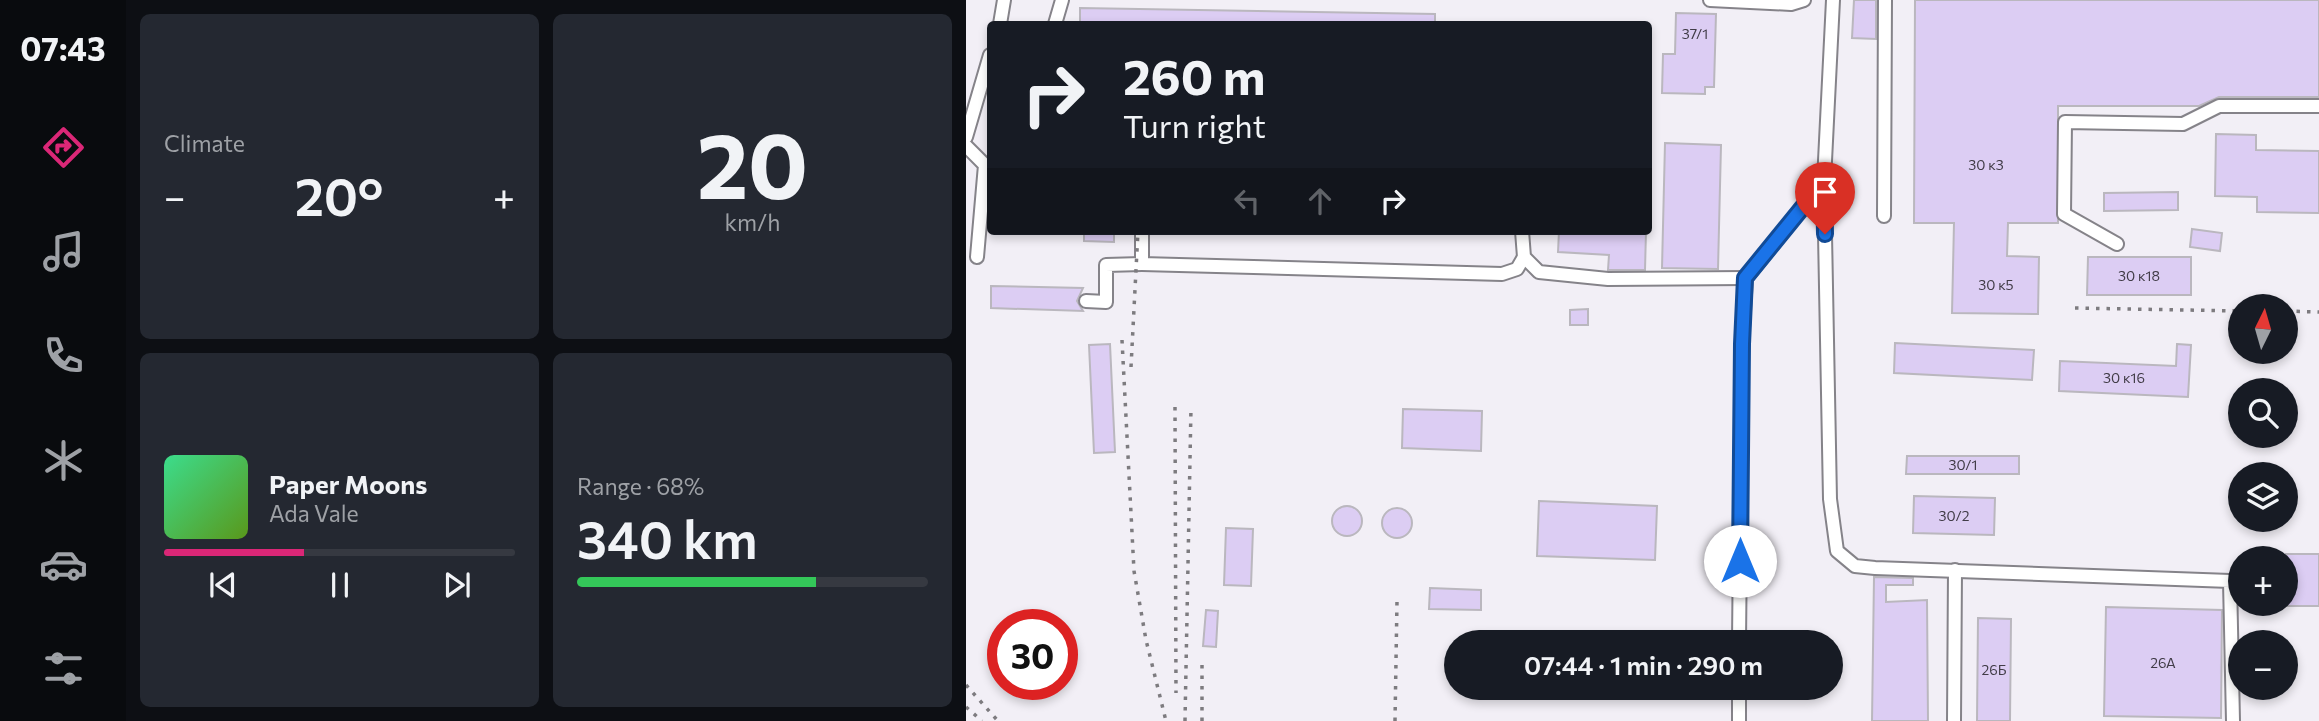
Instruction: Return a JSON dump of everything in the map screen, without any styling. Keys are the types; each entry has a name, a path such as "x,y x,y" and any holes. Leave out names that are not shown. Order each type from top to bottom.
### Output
{"street":[{"path":"1000,21 1004,0"},
{"path":"1056,21 1062,0"},
{"path":"1710,0 1791,4 1804,0"},
{"path":"1833,0 1824,181 1830,499 1837,551 1855,566 2230,580 2233,721"},
{"path":"1884,216 1885,0"},
{"path":"966,136 987,65"},
{"path":"2117,244 2064,214 2065,122 2183,124 2219,106 2319,106"},
{"path":"966,146 985,165 977,257"},
{"path":"1739,630 1745,278 1824,181"},
{"path":"1142,235 1142,264"},
{"path":"1086,301 1106,302 1105,265 1502,274 1517,269 1524,257 1522,235"},
{"path":"1524,257 1539,272 1608,279 1745,278"},
{"path":"1954,721 1955,570"},
{"path":"1739,700 1739,721"}],"building":[{"path":"1854,0 1876,0 1876,39 1852,38"},
{"path":"1915,0 2319,0 2319,97 2219,97 2199,106 2058,106 2058,223 2008,223 2007,256 2039,257 2038,314 1952,313 1954,223 1914,223"},
{"path":"1080,8 1435,14 1435,21 1080,21"},
{"path":"1676,13 1716,14 1714,87 1705,87 1705,94 1662,93 1663,54 1675,54"},
{"path":"2216,134 2256,135 2256,150 2319,151 2319,213 2257,212 2257,197 2215,196"},
{"path":"1665,143 1721,145 1718,269 1662,268"},
{"path":"2178,192 2178,210 2104,211 2104,193"},
{"path":"2192,229 2222,233 2220,251 2190,247"},
{"path":"1084,235 1114,235 1114,242 1084,241"},
{"path":"1559,235 1646,235 1645,270 1608,270 1609,255 1558,252"},
{"path":"2088,257 2191,257 2191,295 2087,295"},
{"path":"991,286 1083,288 1077,301 1083,311 991,308"},
{"path":"1588,309 1588,325 1570,325 1570,310"},
{"path":"1895,343 2034,350 2032,380 1894,373"},
{"path":"1110,344 1115,452 1094,453 1089,345"},
{"path":"2177,344 2191,345 2188,397 2059,391 2060,361 2176,366"},
{"path":"1403,409 1482,411 1481,451 1402,448"},
{"path":"1907,456 2019,456 2019,474 1906,474"},
{"path":"1914,496 1995,498 1994,535 1913,533"},
{"path":"1539,501 1657,506 1655,560 1537,556"},
{"path":"1347,506 1358,510 1362,521 1358,532 1347,536 1336,532 1332,521 1336,510"},
{"path":"1397,508 1408,512 1412,523 1408,534 1397,538 1386,534 1382,523 1386,512"},
{"path":"1226,528 1253,529 1251,586 1224,585"},
{"path":"2298,554 2319,554 2319,606 2298,606"},
{"path":"1874,577 1913,578 1913,585 1886,585 1886,602 1927,600 1928,721 1872,721"},
{"path":"1430,588 1481,590 1481,610 1429,609"},
{"path":"2106,607 2222,610 2221,718 2104,716"},
{"path":"1206,610 1218,611 1216,647 1203,646"},
{"path":"1978,618 2011,619 2010,721 1977,721"}],"railway":[{"path":"1131,367 1138,235"},
{"path":"2075,308 2228,311"},
{"path":"2298,311 2319,312"},
{"path":"1122,340 1134,571 1146,640 1166,721"},
{"path":"1175,407 1176,693"},
{"path":"1185,721 1191,407"},
{"path":"1395,721 1397,601"},
{"path":"1202,660 1202,721"},
{"path":"966,685 998,721"},
{"path":"966,707 982,721"}],"route":[{"path":"1740,561 1745,278 1824,181 1825,234"}]}
